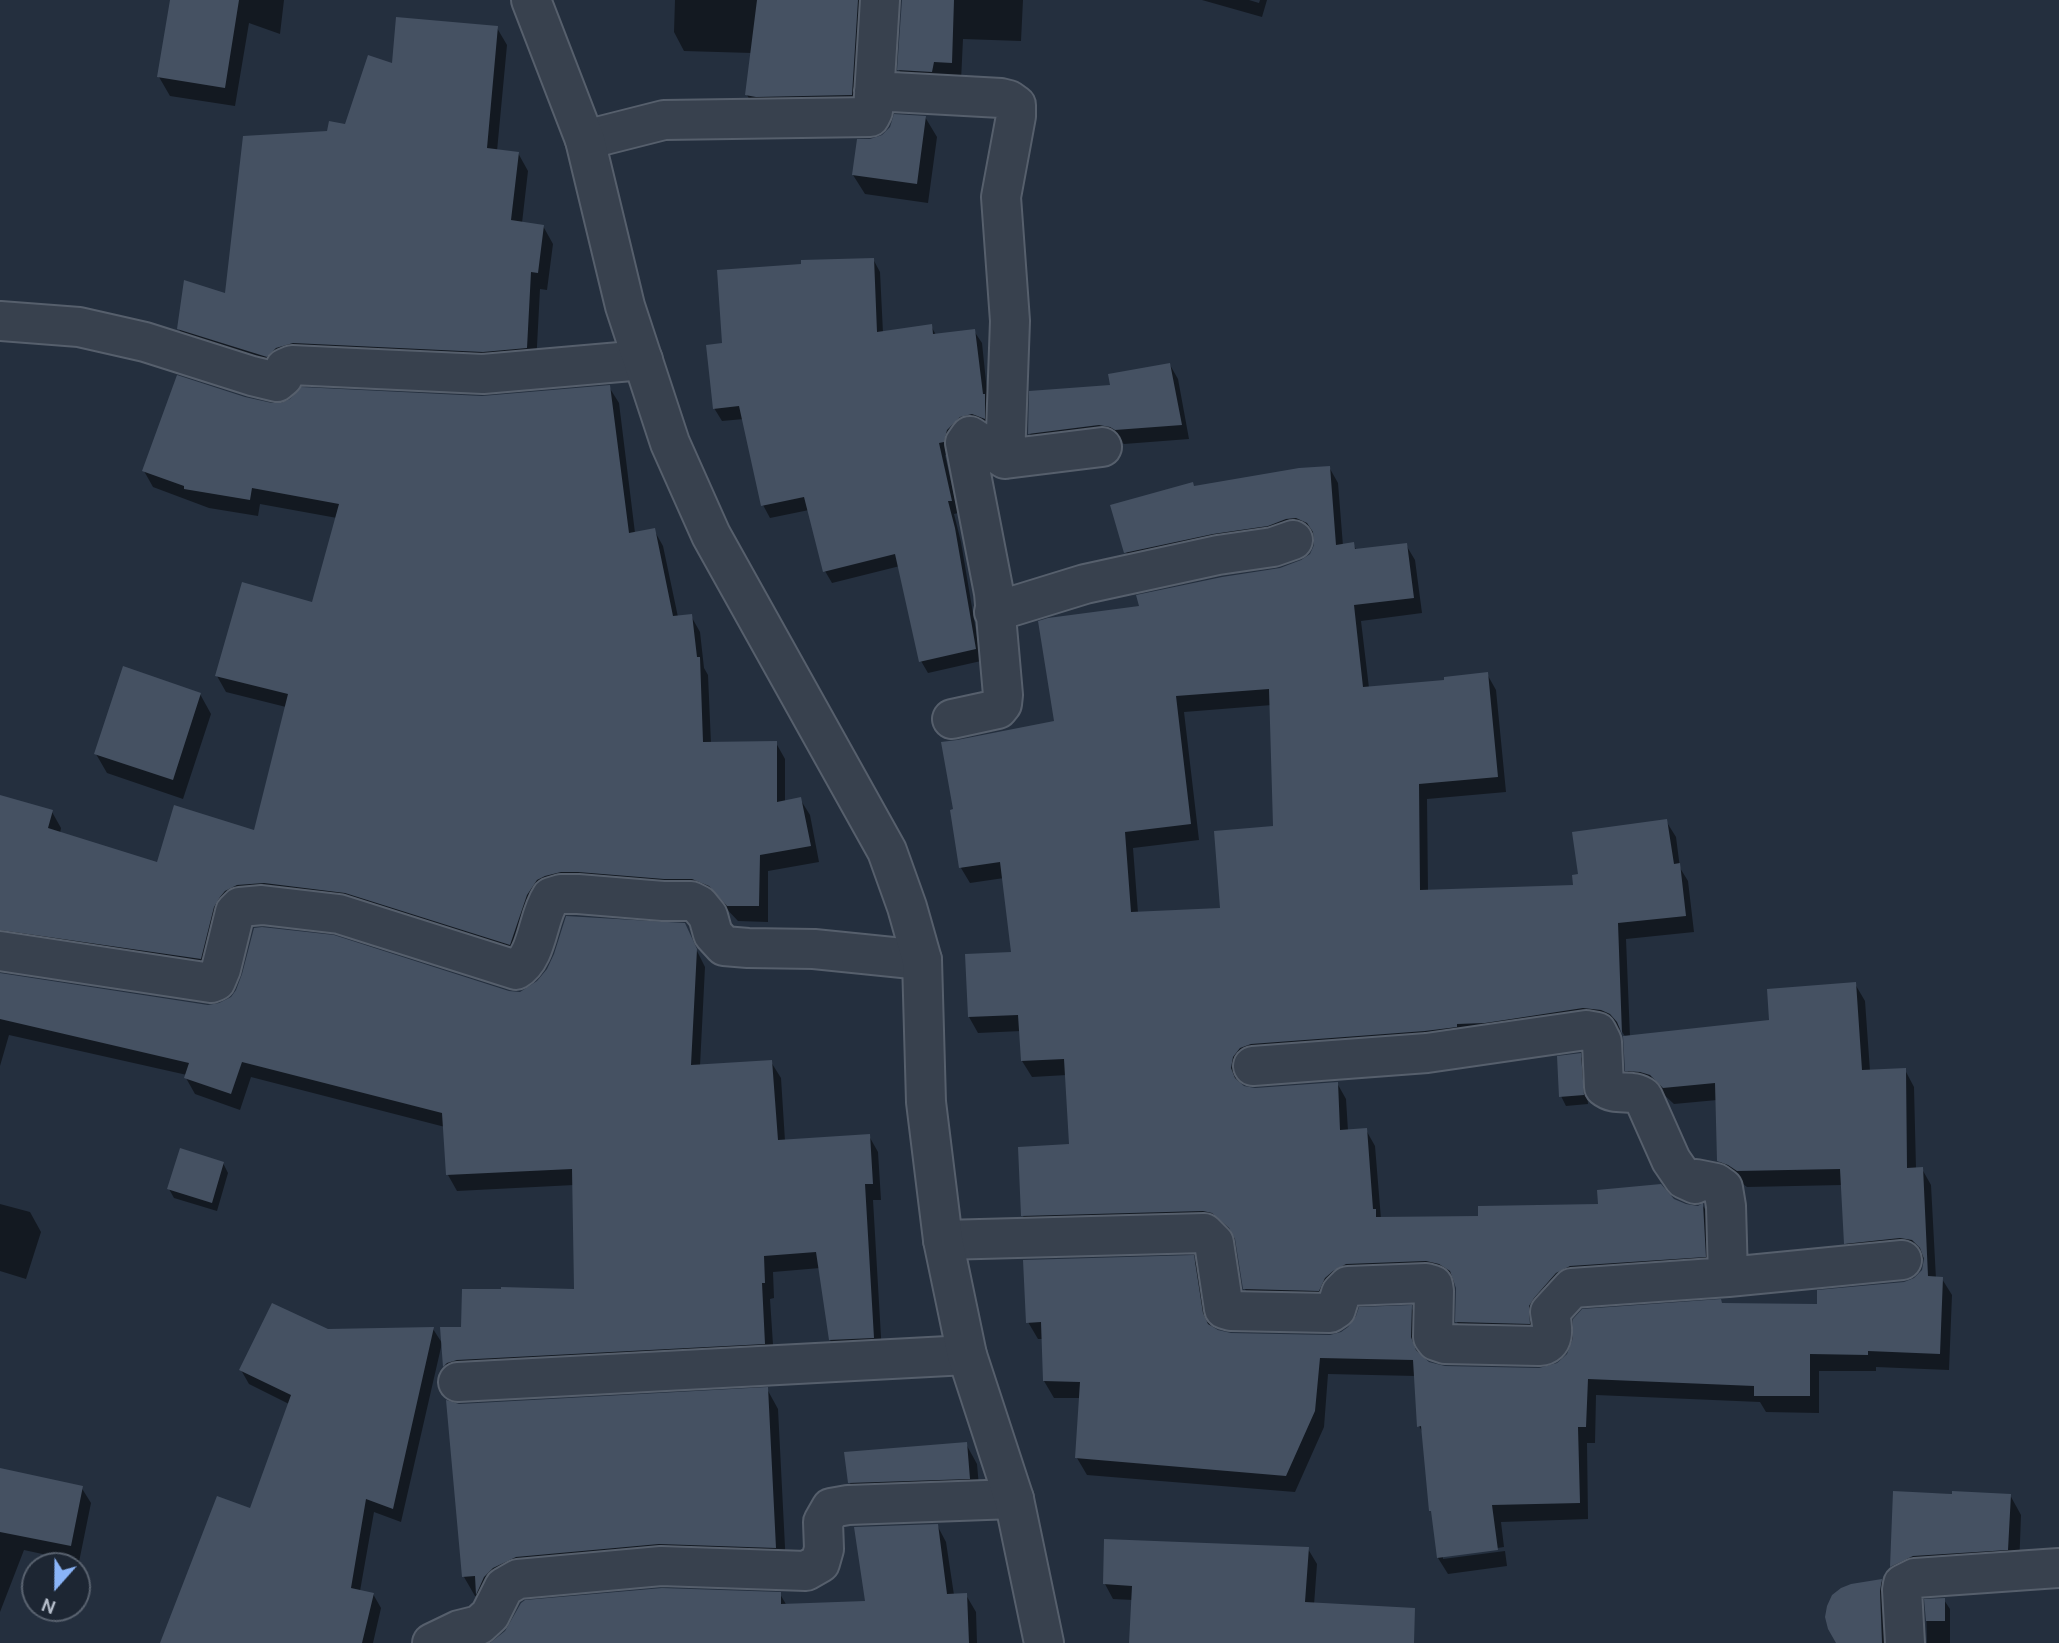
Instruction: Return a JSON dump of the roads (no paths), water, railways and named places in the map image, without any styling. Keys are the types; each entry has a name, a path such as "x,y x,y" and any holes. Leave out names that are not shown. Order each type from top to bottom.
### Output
{"street":[{"path":"531,0 593,138 625,306 670,443 711,535 887,851 907,907 922,960 926,1102 970,1239 967,1355 1014,1499 1044,1643"},
{"path":"593,138 664,120 870,117 873,115 880,0"},
{"path":"874,91 1001,98 1016,105 1001,197 1010,321 1005,459"},
{"path":"0,321 79,327 145,342 277,382 283,377 285,368 292,365 483,374 643,360"},
{"path":"953,719 998,709 1003,695 994,593 965,443 970,436 1005,459 1102,447"},
{"path":"995,612 1085,584 1205,558 1273,547 1293,540"},
{"path":"0,951 211,983 216,981 221,969 235,912 240,907 262,905 339,914 516,970 525,965 538,933 544,907 551,897 578,894 691,901 699,905 708,916 713,934 724,946 814,949 922,960"},
{"path":"1253,1066 1427,1053 1586,1030 1597,1031 1602,1042 1604,1087 1612,1092 1636,1093 1643,1097 1671,1160 1684,1179 1695,1184 1696,1179 1716,1183 1723,1188 1728,1277"},
{"path":"970,1239 1205,1233 1214,1243 1224,1309 1330,1313 1336,1308 1340,1293 1348,1286 1426,1283 1433,1285 1434,1291 1433,1337 1445,1344 1546,1345 1553,1332 1550,1312 1572,1288 1728,1277 1902,1259"},
{"path":"458,1382 967,1355"},
{"path":"432,1643 459,1630 479,1625 490,1615 504,1587 518,1579 661,1566 806,1571 820,1563 824,1549 823,1522 831,1508 848,1505 1014,1499"},
{"path":"1905,1643 1902,1590 1903,1584 1914,1578 2059,1569"}]}
